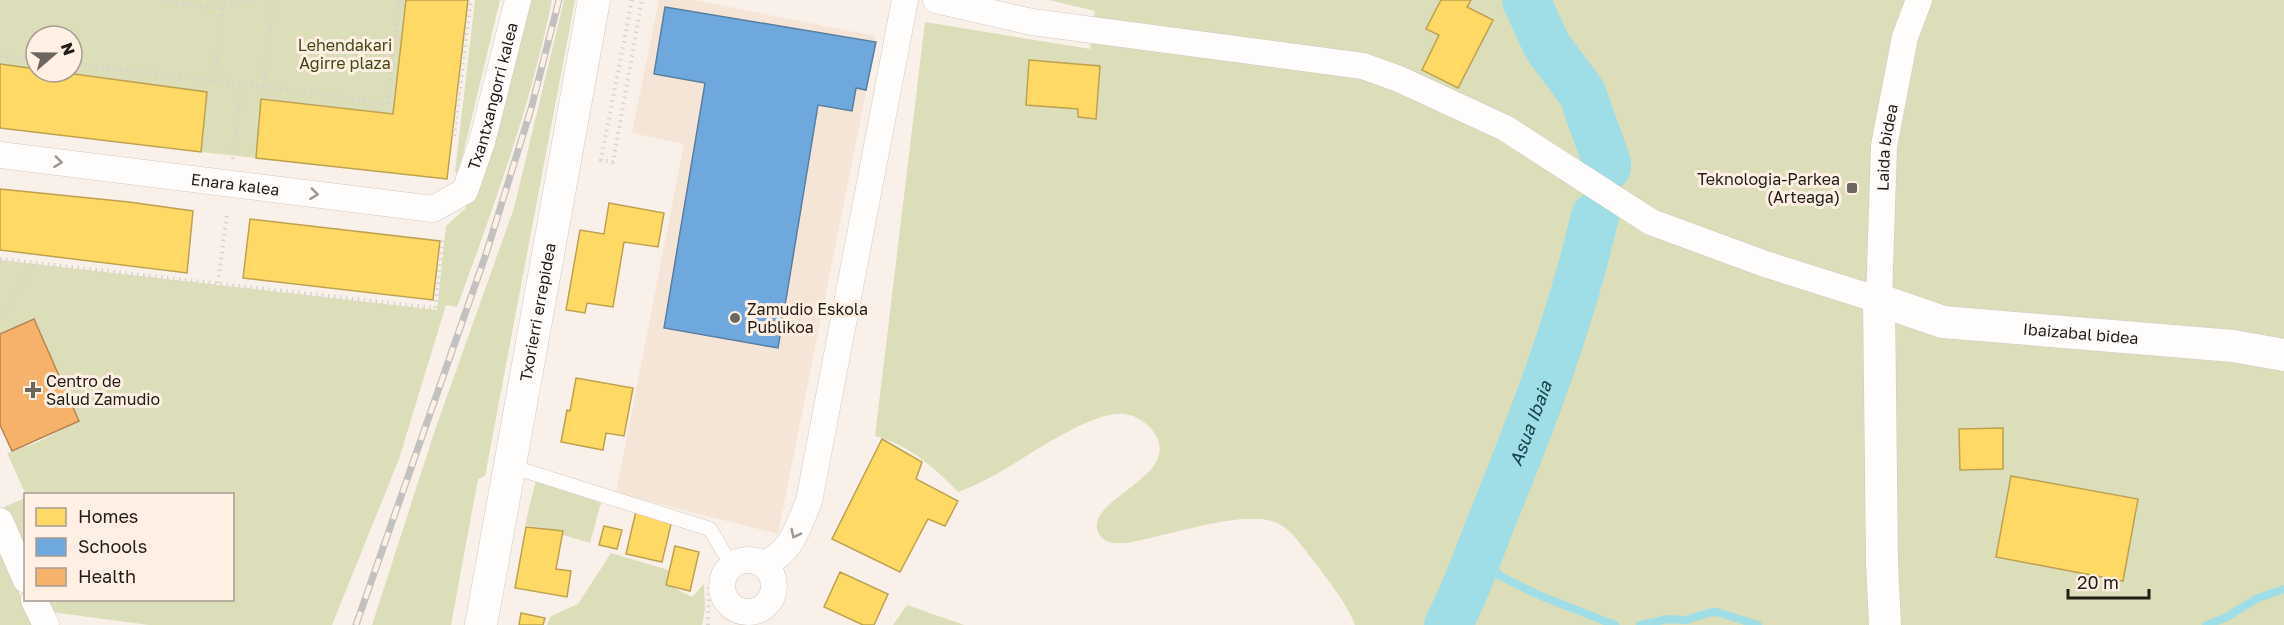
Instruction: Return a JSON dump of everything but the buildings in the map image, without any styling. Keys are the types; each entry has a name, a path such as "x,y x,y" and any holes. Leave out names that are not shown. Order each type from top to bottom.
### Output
{"street":[{"name":"Txantxangorri kalea","path":"465,192 482,142 518,0"},
{"name":"Txorierri errepidea","path":"481,625 594,0"},
{"path":"762,564 773,561 786,551 809,501 904,0"},
{"path":"936,0 1032,22 1363,66 1505,128 1651,222 1765,264 1879,300 1882,562 1885,625"},
{"name":"Laida bidea","path":"1879,300 1884,146 1905,37 1919,0"},
{"name":"Enara kalea","path":"0,155 433,209 465,192"},
{"name":"Ibaizabal bidea","path":"1879,300 1943,322 2233,346 2284,355"},
{"path":"0,521 24,575"},
{"path":"34,601 46,625"}],"lane":[{"path":"510,466 710,529 724,553"}],"path":[{"path":"165,0 181,5 222,8 254,0"},
{"path":"214,81 222,0"},
{"path":"263,86 273,0"},
{"path":"84,65 263,86 387,104 399,0"},
{"path":"453,146 471,0"},
{"path":"632,0 601,160 614,162 642,0"},
{"path":"0,56 24,59"},
{"path":"233,159 241,84"},
{"path":"218,283 226,213"},
{"path":"0,259 435,308 443,240"},
{"path":"0,317 35,264"},
{"path":"708,625 709,584"}],"shaded area":[{"name":"Zamudio Eskola Publikoa","path":"659,0 695,0 875,36 876,42 778,534 616,493 684,144 632,133"}],"green space":[{"name":"Lehendakari Agirre plaza","path":"0,0 406,0 393,114 261,99 256,158 201,152 207,92 84,75 84,24 24,24 24,67 0,64"},
{"path":"475,0 500,0 457,173 455,172"},
{"path":"524,0 552,0 534,78 498,193 457,307 446,305 399,459 332,625 149,625 51,612 46,601 234,601 234,493 25,493 7,453 38,442 79,421 34,319 0,334 0,260 437,310 446,226 466,208 463,202"},
{"path":"564,0 575,0 485,476 478,479 451,625 372,625 435,430 514,208"},
{"path":"1049,0 2284,0 2284,625 1355,625 1342,599 1313,560 1293,535 1279,524 1267,520 1236,520 1126,543 1109,542 1102,538 1097,521 1104,509 1146,474 1157,461 1160,446 1147,424 1136,417 1125,414 1110,415 1075,428 991,477 958,492 940,474 910,451 875,436 925,22 1090,49 1095,11"},
{"path":"536,480 601,503 590,543 563,535 563,532 525,525"},
{"path":"24,498 24,554 4,507"},
{"path":"0,548 33,625 0,625"},
{"path":"611,553 668,570 667,584 692,597 704,584 705,609 702,625 547,625 551,616 578,604"},
{"path":"907,605 964,625 893,625"}],"waterway":[{"name":"Asua Ibaia","path":"1526,0 1547,46 1582,93 1607,167"},
{"name":"Asua Ibaia","path":"1448,625 1467,585 1537,405 1575,293 1595,216"},
{"path":"1483,541 1493,568 1500,576 1541,596 1615,625"},
{"path":"2206,625 2225,618 2256,599 2284,589"},
{"path":"1640,625 1668,619 1686,620 1717,612 1758,625"}],"railway":[{"path":"356,625 486,254 531,109 559,0"}],"place":[{"name":"Teknologia-Parkea (Arteaga)","path":"1852,188"},
{"name":"Zamudio Eskola Publikoa","path":"735,318"},
{"name":"Centro de Salud Zamudio","path":"33,390"}]}
